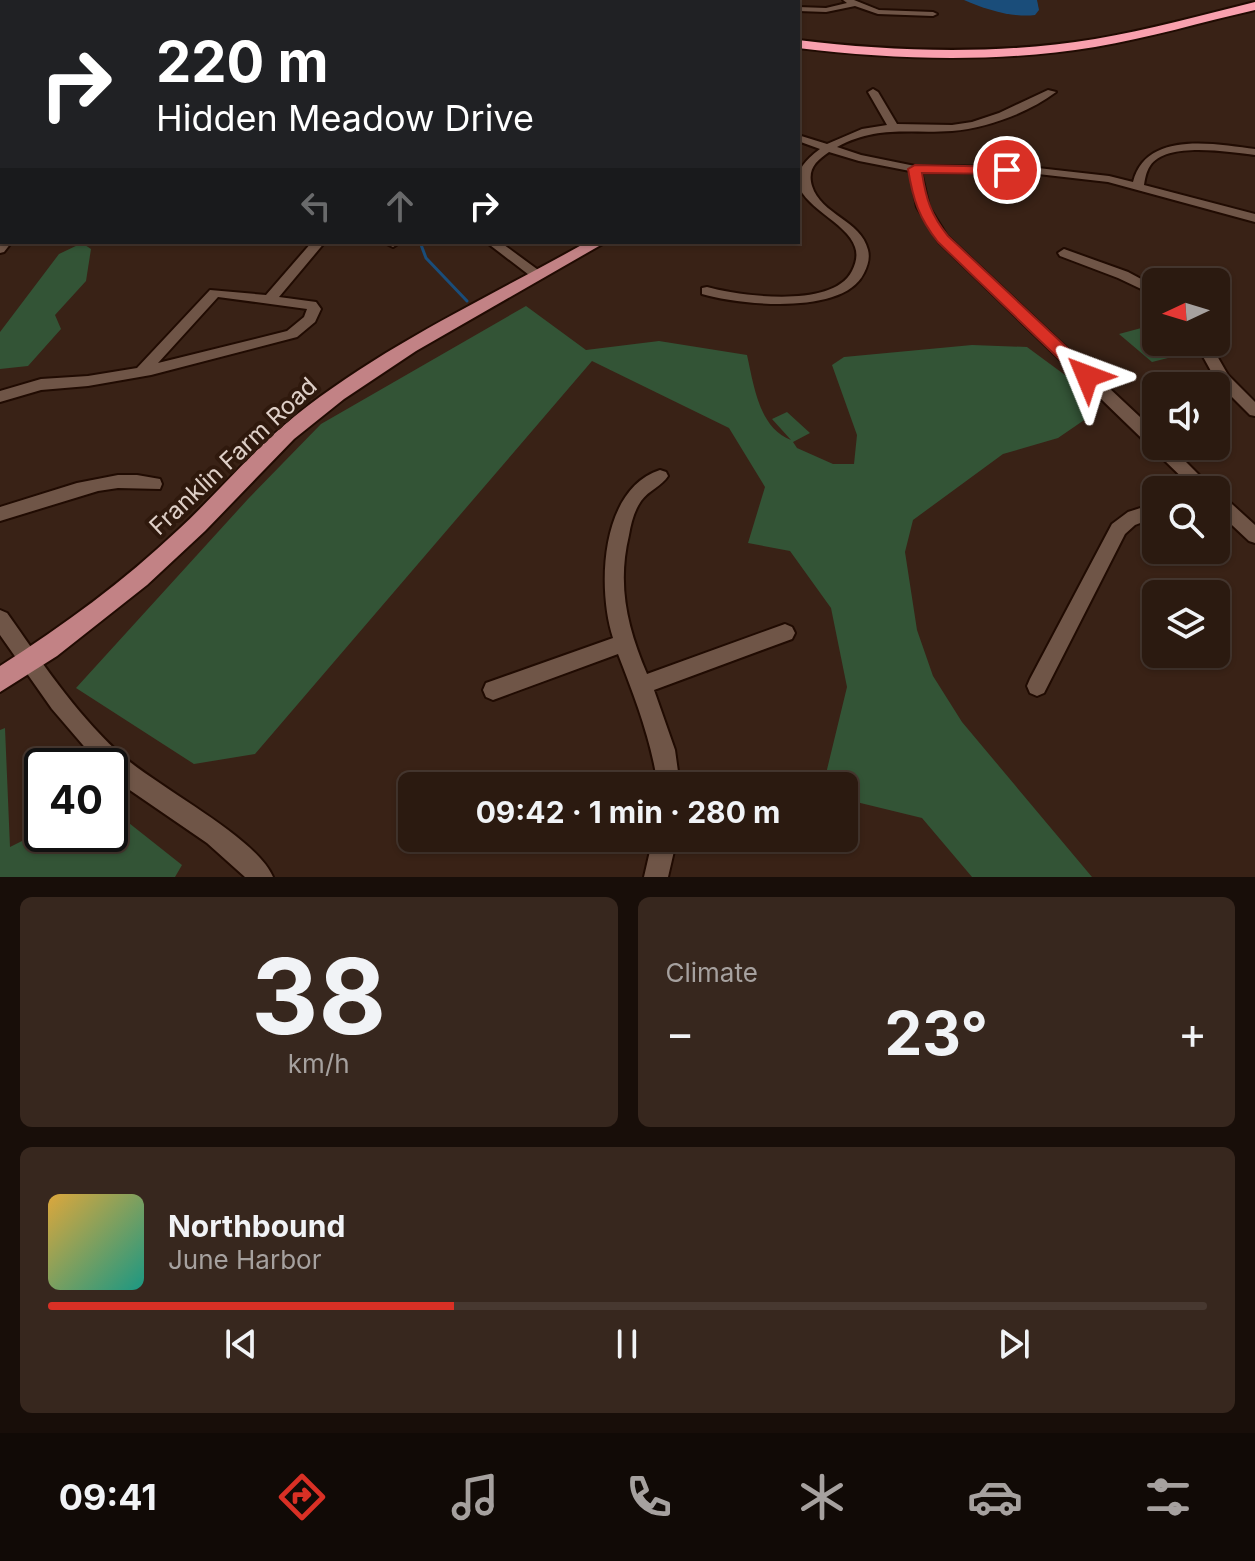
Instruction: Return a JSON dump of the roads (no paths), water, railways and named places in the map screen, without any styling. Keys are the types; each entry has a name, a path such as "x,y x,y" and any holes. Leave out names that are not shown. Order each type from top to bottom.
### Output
{"highway":[{"path":"800,37 890,46 1016,44 1099,33 1241,0"},
{"path":"800,44 918,54 1050,49 1109,41 1255,6"}],"main road":[{"name":"Franklin Farm Road","path":"0,680 90,617 183,539 271,450 328,401 397,354 594,244"}],"street":[{"path":"800,9 826,10 851,2 888,13 933,14"},
{"path":"873,92 893,126"},
{"path":"707,291 742,300 800,299 841,288 859,274 864,255 856,237 817,205 806,187 807,165 855,132 893,126 947,128 972,125 1051,92"},
{"path":"800,139 878,163 915,169 1051,171 1138,186 1255,218"},
{"path":"1138,186 1148,162 1173,150 1211,147 1255,152"},
{"path":"915,169 920,204 926,218 943,239 1142,429"},
{"path":"270,299 317,244"},
{"path":"495,244 538,275"},
{"path":"1064,253 1142,285"},
{"path":"0,397 47,381 101,380 143,370 292,334 313,314 311,305 215,293 143,370"},
{"path":"1210,356 1222,378 1255,411"},
{"path":"1175,460 1191,476"},
{"path":"660,476 638,490 631,500 615,544 611,595 624,643 666,751 668,772"},
{"path":"0,514 100,484 141,480 154,484"},
{"path":"1230,513 1255,536"},
{"path":"1037,686 1115,533 1121,524 1142,514"},
{"path":"0,619 59,703 101,751 130,776 228,845 261,877"},
{"path":"642,685 785,633"},
{"path":"493,690 624,643"},
{"path":"656,877 662,852"}],"water":[{"path":"964,0 1037,0 1039,10 1035,15 1008,14"}],"waterway":[{"path":"421,244 426,258 467,301"}]}
